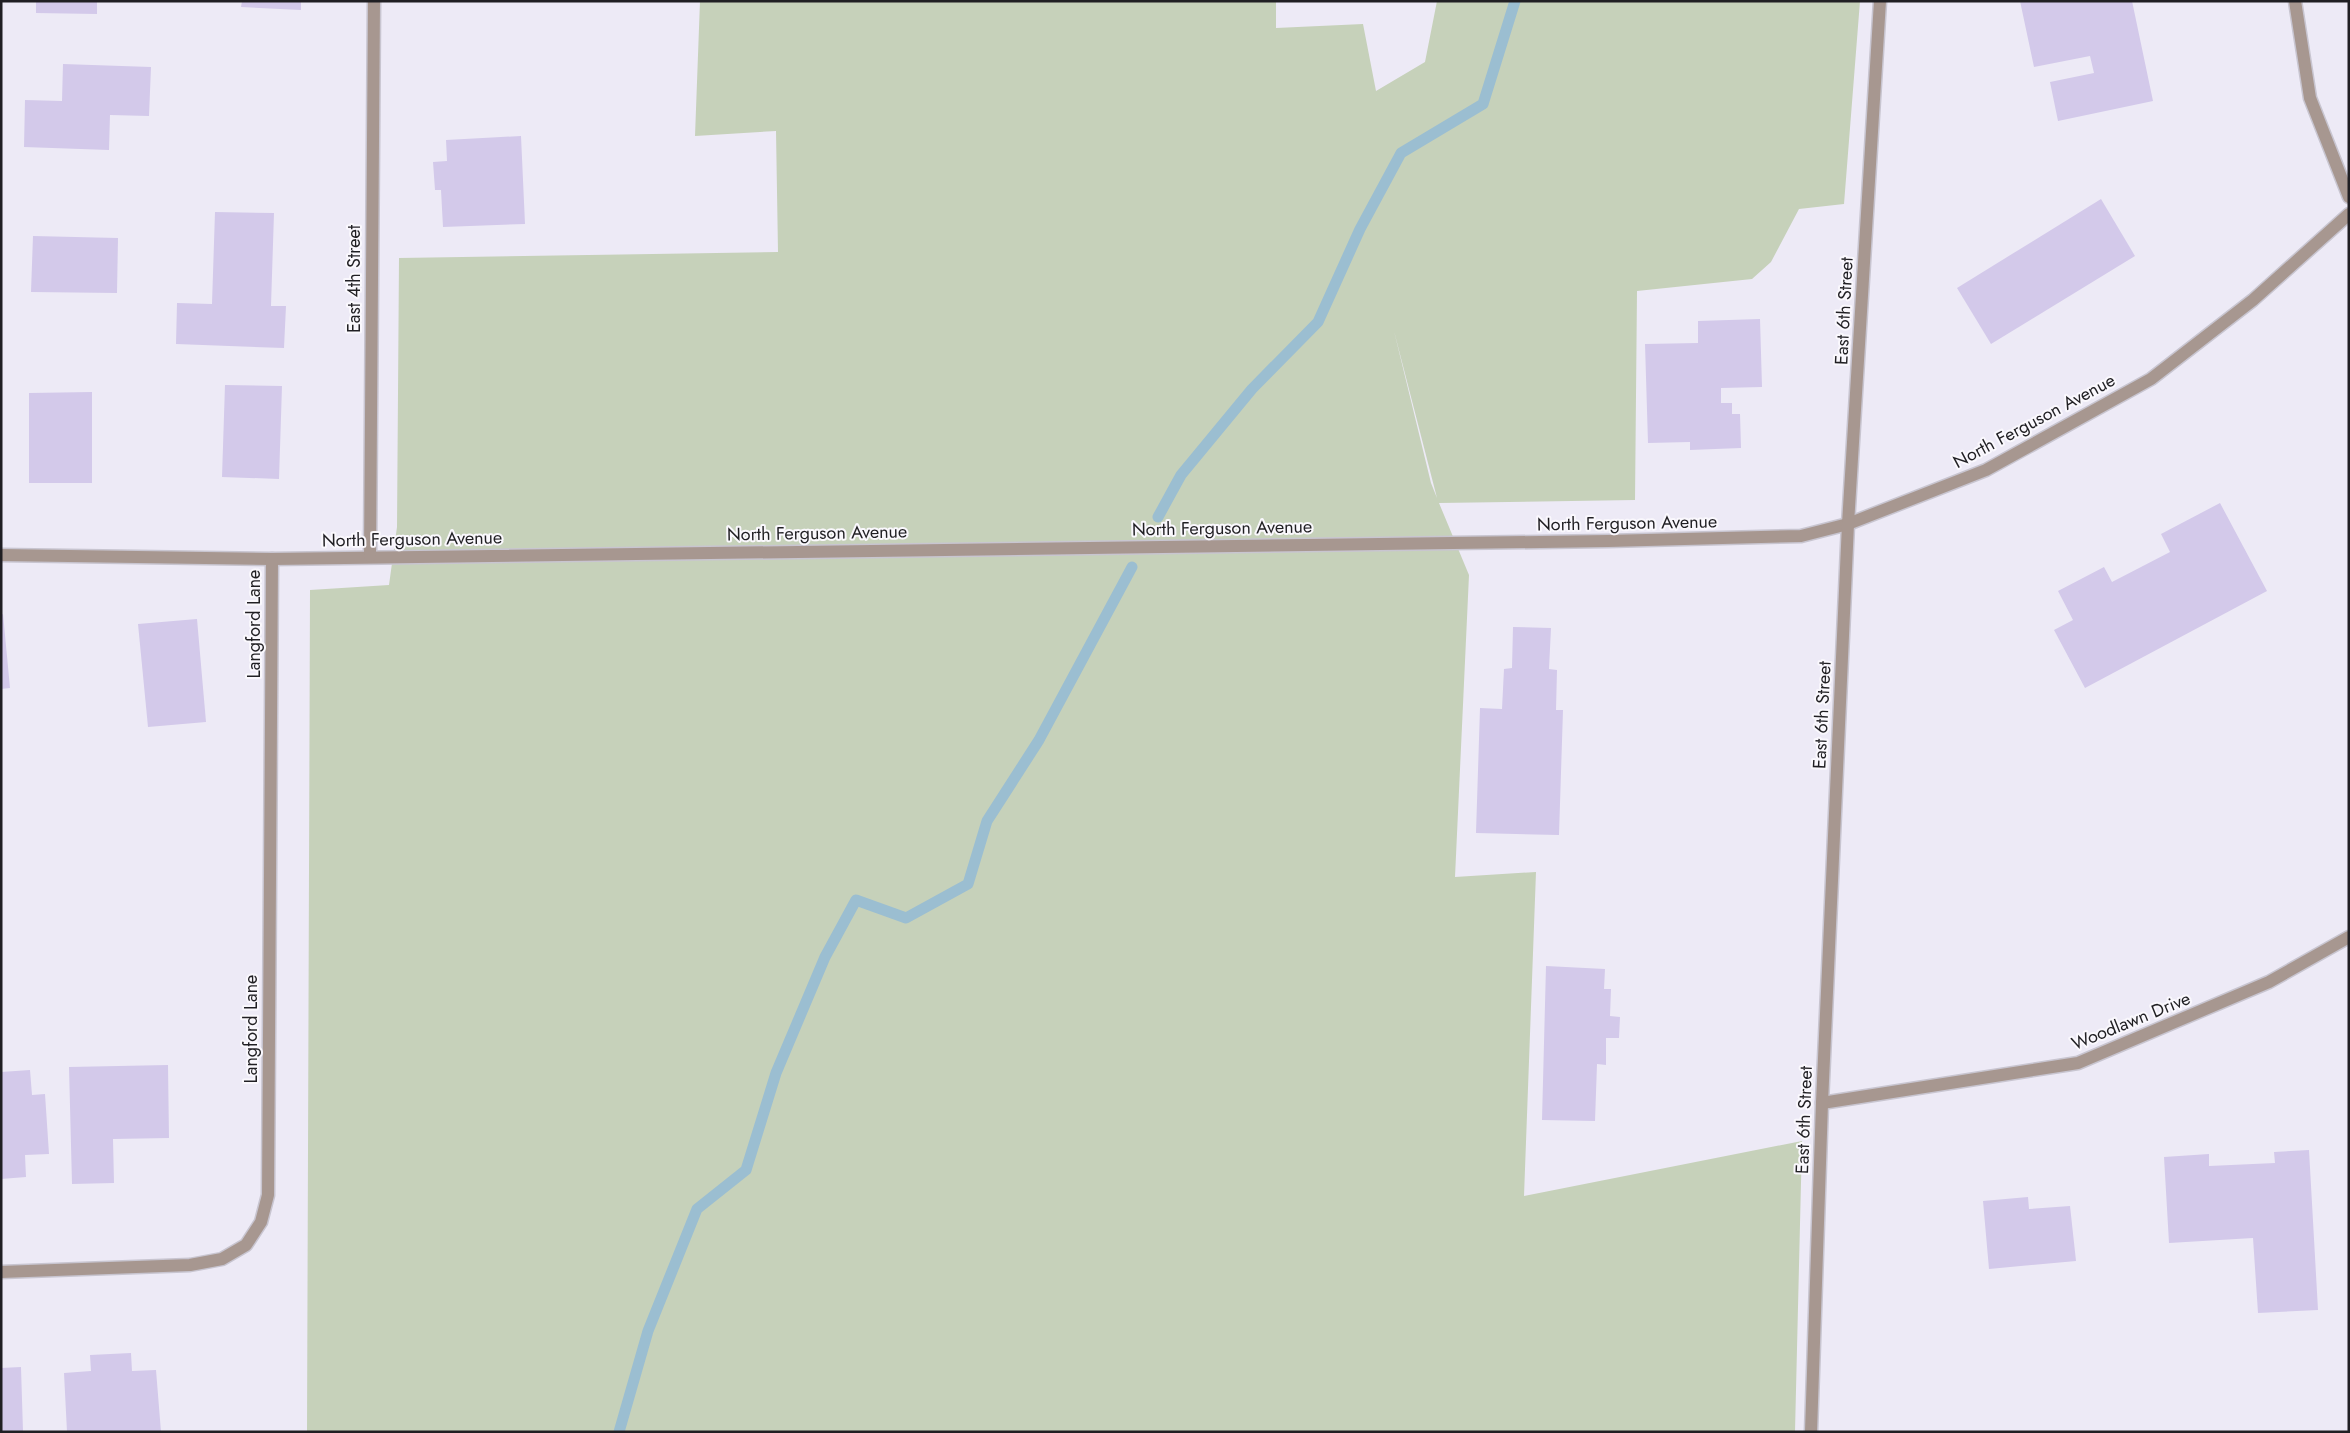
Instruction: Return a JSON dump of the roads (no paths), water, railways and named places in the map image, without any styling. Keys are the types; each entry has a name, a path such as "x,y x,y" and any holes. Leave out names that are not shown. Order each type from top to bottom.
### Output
{"street":[{"name":"East 4th Street","path":"370,556 374,1"},
{"name":"East 6th Street","path":"1811,1432 1822,1103 1848,524 1880,1"},
{"path":"2295,1 2310,98 2349,197"},
{"name":"North Ferguson Avenue","path":"1,555 272,559 370,556 1608,541 1800,536 1848,524 1986,470 2151,379 2253,300 2349,214"},
{"name":"Langford Lane","path":"1,1272 190,1265 214,1261 222,1259 246,1245 262,1222 268,1195 272,559"},
{"name":"Woodlawn Drive","path":"1822,1103 2078,1063 2269,982 2349,937"}],"waterway":[{"path":"1158,517 1181,475 1252,389 1318,322 1360,229 1401,153 1483,104 1515,1"},
{"path":"619,1432 648,1331 697,1209 746,1170 776,1073 825,957 856,900 906,918 968,884 987,821 1039,740 1132,567"}]}
